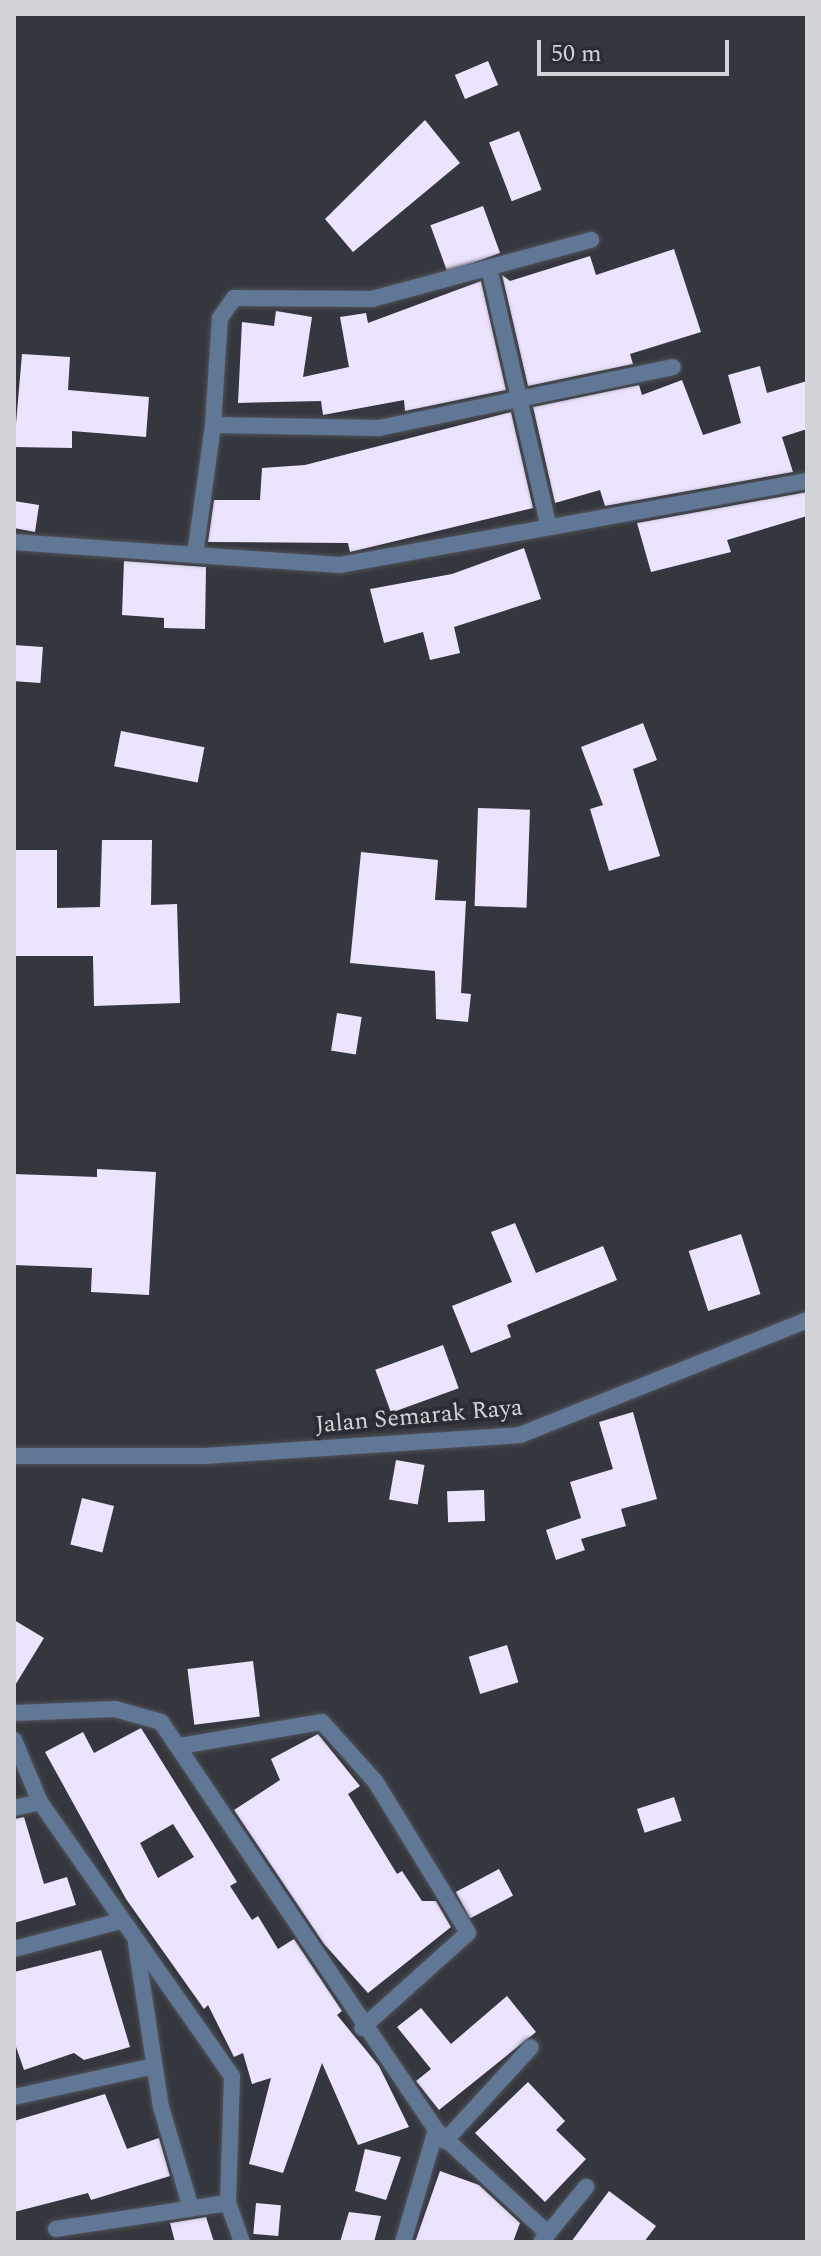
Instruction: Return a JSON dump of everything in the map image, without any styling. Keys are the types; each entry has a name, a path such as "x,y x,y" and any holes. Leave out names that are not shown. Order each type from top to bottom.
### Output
{"street":[{"path":"195,555 213,425 220,318 234,298 372,299 591,240"},
{"path":"489,268 522,397 549,527"},
{"path":"213,425 379,428 673,367"},
{"path":"14,542 340,565 807,481"},
{"name":"Jalan Semarak Raya","path":"14,1456 220,1455 520,1435 807,1320"},
{"path":"14,1713 51,1707 149,1714 180,1746 362,2028 440,2136 544,2237 586,2187"},
{"path":"180,1746 322,1722 375,1781 468,1933 362,2028"},
{"path":"14,1740 40,1802 120,1921 232,2076 228,2203 242,2242"},
{"path":"14,1808 40,1802"},
{"path":"14,1949 120,1921"},
{"path":"136,1943 154,2066 190,2205"},
{"path":"403,2242 440,2136 531,2047"},
{"path":"14,2097 154,2066"},
{"path":"56,2229 190,2205 228,2203"}],"building":[{"path":"488,61 498,85 465,99 455,75"},
{"path":"425,120 460,163 353,252 325,219"},
{"path":"519,131 542,190 512,201 489,142"},
{"path":"483,206 500,253 447,272 430,225"},
{"path":"674,249 701,332 630,354 633,364 528,386 502,275 510,281 590,256 596,275"},
{"path":"481,281 506,390 405,411 404,400 323,415 321,401 238,403 242,322 274,326 276,311 312,317 303,377 349,367 340,317 366,313 368,323"},
{"path":"22,354 70,357 68,390 149,397 146,437 72,431 72,448 14,447"},
{"path":"760,366 767,393 807,381 807,429 782,437 793,472 605,506 600,490 555,503 533,407 639,385 642,395 682,380 703,435 741,423 728,375"},
{"path":"511,412 533,508 350,552 348,543 208,542 214,500 260,500 262,468 305,465"},
{"path":"807,492 807,516 727,540 731,552 651,572 637,523"},
{"path":"14,501 39,505 35,532 14,528"},
{"path":"524,548 541,599 454,627 460,653 430,660 423,632 384,643 370,589 452,574"},
{"path":"124,561 206,567 205,629 164,628 164,618 122,615"},
{"path":"14,645 43,647 40,683 14,681"},
{"path":"643,723 657,760 633,769 660,856 609,871 590,809 603,805 581,747"},
{"path":"121,731 204,747 198,783 114,766"},
{"path":"478,808 530,810 527,908 475,906"},
{"path":"102,840 152,840 151,905 177,904 180,1003 94,1006 93,956 14,956 14,850 57,850 57,908 100,907"},
{"path":"361,852 438,860 435,900 466,901 461,993 471,994 468,1022 436,1019 435,971 350,963"},
{"path":"337,1013 362,1017 356,1054 331,1051"},
{"path":"97,1169 156,1172 149,1295 91,1292 92,1268 14,1265 14,1174 97,1177"},
{"path":"515,1223 536,1273 603,1246 617,1280 507,1325 511,1337 471,1353 452,1306 512,1282 491,1232"},
{"path":"741,1234 760,1294 708,1311 689,1251"},
{"path":"443,1345 459,1388 391,1413 375,1370"},
{"path":"633,1412 657,1499 621,1509 626,1526 581,1539 585,1550 556,1560 546,1530 581,1518 570,1482 613,1469 599,1422"},
{"path":"396,1460 425,1465 418,1504 389,1499"},
{"path":"484,1490 485,1521 448,1522 447,1491"},
{"path":"82,1498 114,1506 102,1553 70,1545"},
{"path":"14,1620 44,1638 14,1687"},
{"path":"507,1645 518,1682 480,1694 469,1657"},
{"path":"253,1661 260,1717 194,1725 187,1669"},
{"path":"141,1728 237,1882 230,1886 252,1920 258,1916 278,1949 294,1939 342,2011 337,2015 379,2066 409,2127 358,2145 322,2063 283,2173 249,2164 271,2078 252,2084 243,2053 234,2057 208,2005 204,2009 126,1899 45,1752 83,1732 94,1753","holes":["173,1824 194,1857 158,1878 140,1843"]},
{"path":"318,1734 360,1786 348,1794 397,1874 402,1871 422,1901 436,1901 451,1927 368,1993 324,1944 234,1810 280,1780 271,1759"},
{"path":"674,1797 682,1821 645,1833 637,1809"},
{"path":"24,1817 44,1884 67,1877 76,1905 14,1923 14,1819"},
{"path":"499,1869 513,1895 470,1918 456,1892"},
{"path":"101,1950 130,2047 84,2060 74,2053 24,2070 14,2041 14,1972"},
{"path":"507,1996 536,2032 439,2110 416,2081 431,2069 397,2027 421,2008 451,2044"},
{"path":"528,2082 565,2121 556,2130 586,2159 545,2202 475,2133"},
{"path":"105,2094 127,2149 159,2138 170,2176 91,2200 88,2193 14,2212 14,2121"},
{"path":"365,2149 401,2157 386,2200 355,2191"},
{"path":"440,2171 479,2185 520,2223 513,2242 415,2242"},
{"path":"609,2191 656,2226 644,2242 571,2242"},
{"path":"256,2203 281,2205 278,2236 253,2234"},
{"path":"349,2212 381,2216 374,2242 340,2242"},
{"path":"206,2217 214,2242 175,2242 170,2223"}]}
